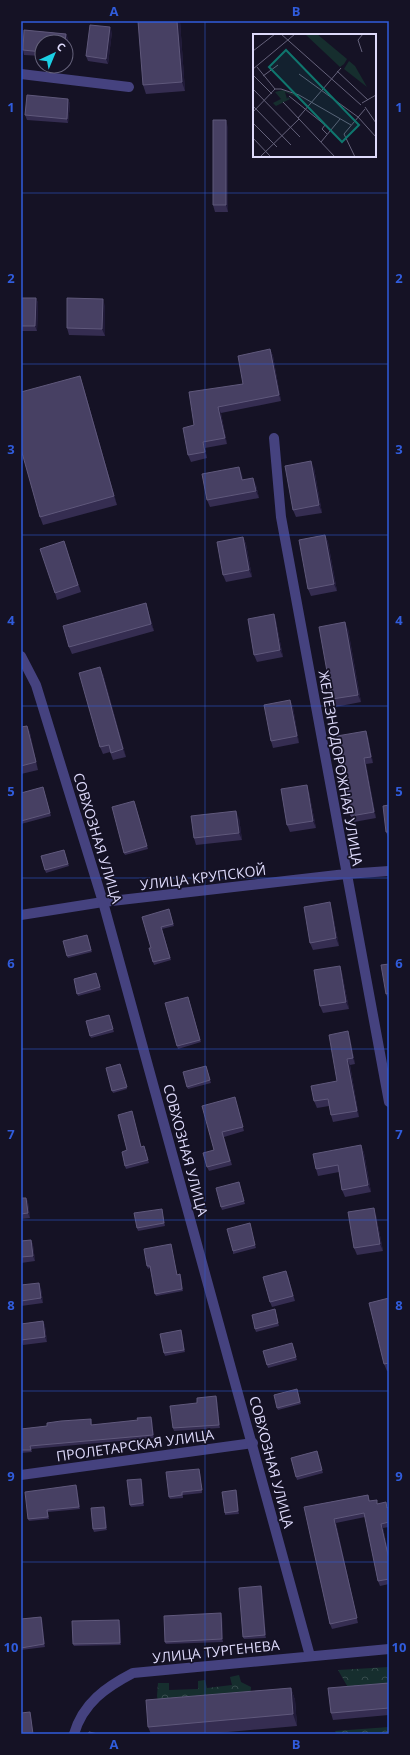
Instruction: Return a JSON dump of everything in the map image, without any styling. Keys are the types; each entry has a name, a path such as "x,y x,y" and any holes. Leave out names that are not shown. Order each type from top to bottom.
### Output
{"street":[{"path":"21,74 129,87"},
{"name":"ЖЕЛЕЗНОДОРОЖНАЯ УЛИЦА","path":"274,438 281,517 389,1102"},
{"name":"СОВХОЗНАЯ УЛИЦА","path":"21,656 36,685 103,902 253,1443 310,1656"},
{"name":"УЛИЦА КРУПСКОЙ","path":"21,915 103,902 346,874 389,871"},
{"name":"ПРОЛЕТАРСКАЯ УЛИЦА","path":"21,1475 253,1443"},
{"name":"УЛИЦА ТУРГЕНЕВА","path":"74,1734 81,1716 91,1702 113,1683 133,1673 389,1649"}],"green space":[{"path":"389,1667 389,1688 350,1691 338,1670"},
{"path":"239,1675 241,1682 251,1687 250,1699 159,1708 157,1696 158,1683 169,1683 169,1690 198,1689 198,1681 205,1680 207,1688 232,1685 230,1677"},
{"path":"389,1727 389,1734 337,1734 335,1731"}],"building":[{"path":"138,21 177,21 182,82 143,85"},
{"path":"90,25 110,27 106,59 86,56"},
{"path":"24,30 66,34 34,34 34,51 23,50"},
{"path":"27,95 68,99 67,119 25,115"},
{"path":"213,120 226,120 226,205 213,205"},
{"path":"21,298 36,298 35,326 21,326"},
{"path":"67,298 103,299 102,329 67,328"},
{"path":"270,349 279,395 218,407 225,438 203,442 205,452 188,455 183,428 194,425 189,392 243,384 238,356"},
{"path":"80,376 114,496 40,517 21,449 21,392"},
{"path":"311,461 319,505 293,510 285,466"},
{"path":"239,467 242,480 253,478 256,491 207,500 202,474"},
{"path":"325,535 334,584 308,589 299,540"},
{"path":"243,537 249,570 223,575 217,542"},
{"path":"64,541 78,585 55,593 40,549"},
{"path":"146,603 151,624 69,647 63,626"},
{"path":"274,614 280,650 254,655 248,619"},
{"path":"345,622 358,695 332,699 319,627"},
{"path":"100,667 123,749 111,753 109,745 100,747 79,673"},
{"path":"290,700 297,736 271,741 264,705"},
{"path":"27,726 36,762 21,766 21,727"},
{"path":"366,731 371,757 364,758 374,812 351,816 337,736"},
{"path":"307,785 313,821 287,825 281,789"},
{"path":"43,787 50,813 21,821 21,793"},
{"path":"134,801 147,846 124,853 112,807"},
{"path":"389,805 389,832 386,832 383,806"},
{"path":"236,811 239,833 194,838 191,816"},
{"path":"64,850 68,864 45,870 41,856"},
{"path":"330,902 336,938 310,943 304,907"},
{"path":"169,909 173,924 161,927 170,958 153,962 149,948 151,948 142,917"},
{"path":"87,935 91,950 67,956 63,941"},
{"path":"389,964 389,993 386,994 381,965"},
{"path":"340,966 346,1002 320,1006 314,970"},
{"path":"96,973 100,987 77,994 74,979"},
{"path":"188,997 200,1040 177,1046 165,1003"},
{"path":"109,1015 113,1029 90,1036 86,1021"},
{"path":"348,1031 353,1058 347,1059 357,1111 331,1115 328,1099 314,1101 311,1086 337,1081 329,1035"},
{"path":"120,1064 127,1087 112,1091 106,1068"},
{"path":"206,1066 210,1080 187,1087 183,1072"},
{"path":"235,1097 243,1127 222,1132 230,1161 207,1167 203,1153 214,1150 202,1106"},
{"path":"132,1111 141,1147 144,1146 148,1160 125,1166 122,1152 127,1150 118,1115"},
{"path":"361,1145 368,1185 342,1190 338,1165 316,1169 313,1154"},
{"path":"239,1182 244,1201 221,1207 216,1188"},
{"path":"21,1198 26,1198 28,1213 21,1214"},
{"path":"374,1208 380,1244 354,1248 348,1212"},
{"path":"162,1209 164,1223 137,1228 134,1213"},
{"path":"250,1223 255,1245 233,1251 227,1229"},
{"path":"31,1240 33,1256 21,1257 21,1241"},
{"path":"171,1244 177,1275 180,1274 182,1289 155,1294 150,1266 147,1266 144,1249"},
{"path":"286,1271 293,1296 270,1302 263,1277"},
{"path":"39,1283 41,1298 21,1301 21,1285"},
{"path":"389,1298 389,1363 384,1364 369,1303"},
{"path":"275,1309 278,1323 255,1329 252,1315"},
{"path":"43,1321 45,1337 21,1340 21,1324"},
{"path":"181,1330 184,1350 164,1353 160,1334"},
{"path":"292,1343 296,1357 267,1365 263,1351"},
{"path":"297,1389 300,1402 277,1408 274,1395"},
{"path":"216,1396 219,1425 173,1428 170,1406 197,1403 197,1398"},
{"path":"151,1417 153,1435 30,1446 31,1450 21,1450 21,1429 47,1426 47,1423 61,1421 91,1419 91,1425 138,1420 137,1418"},
{"path":"317,1451 322,1470 296,1477 291,1458"},
{"path":"199,1469 202,1490 182,1492 182,1495 169,1497 166,1472"},
{"path":"141,1479 143,1503 130,1505 127,1480"},
{"path":"76,1485 79,1507 47,1510 48,1517 28,1519 25,1492"},
{"path":"236,1490 238,1511 225,1513 222,1492"},
{"path":"368,1495 369,1501 377,1500 377,1504 386,1502 387,1508 389,1507 389,1522 381,1524 389,1559 389,1579 378,1581 364,1513 334,1519 357,1618 330,1624 304,1507"},
{"path":"104,1507 106,1528 93,1529 91,1508"},
{"path":"261,1586 265,1635 243,1637 239,1588"},
{"path":"221,1613 222,1639 165,1642 164,1616"},
{"path":"41,1617 44,1644 21,1648 21,1619"},
{"path":"119,1620 120,1643 73,1644 72,1621"},
{"path":"389,1683 389,1708 331,1713 328,1688"},
{"path":"291,1688 293,1714 148,1727 146,1700"},
{"path":"30,1712 33,1734 21,1734 21,1713"}]}
